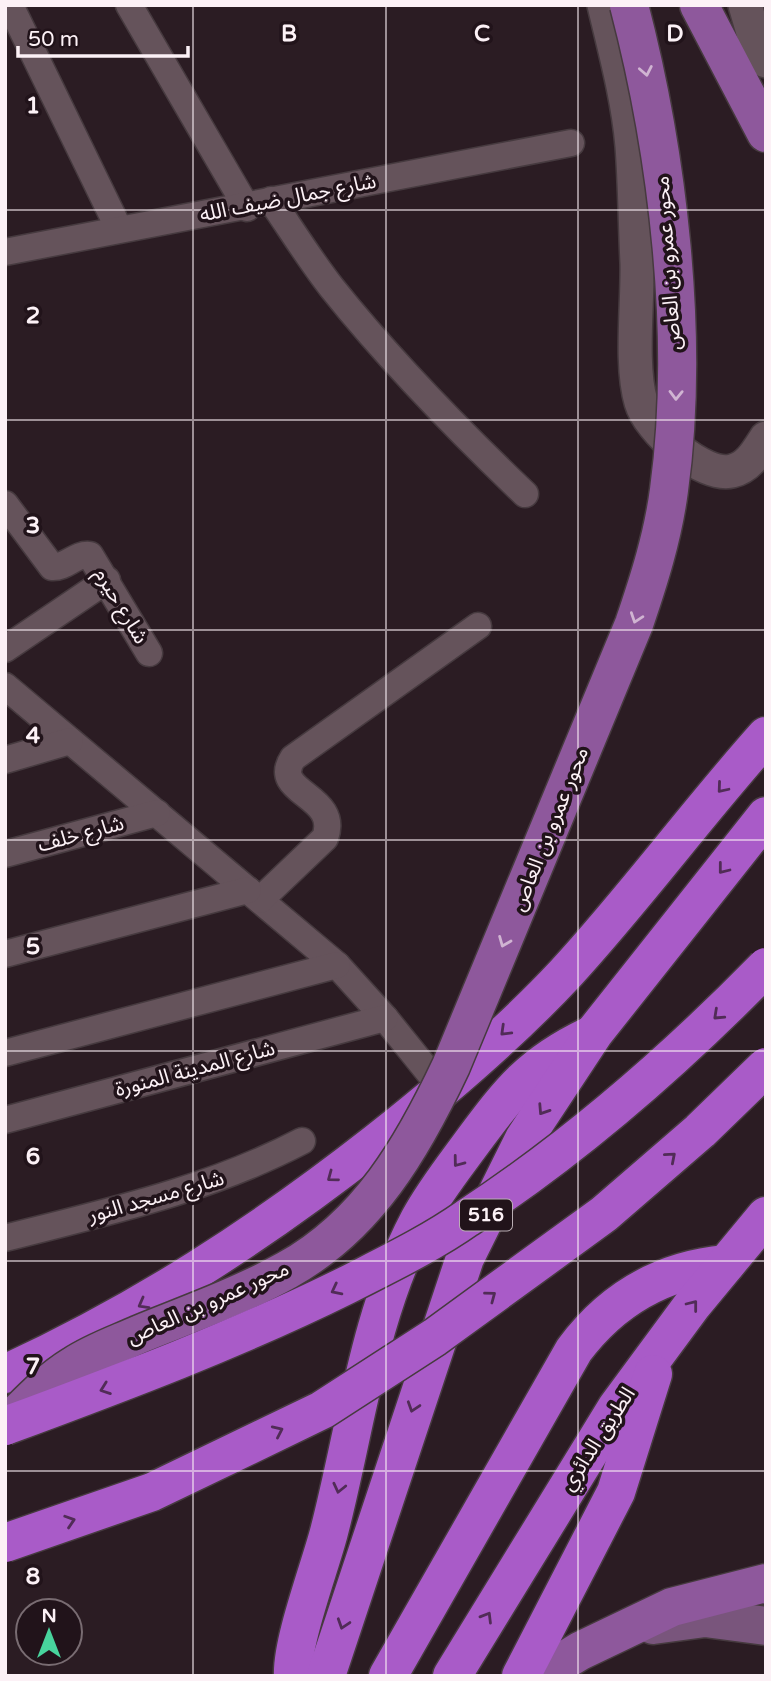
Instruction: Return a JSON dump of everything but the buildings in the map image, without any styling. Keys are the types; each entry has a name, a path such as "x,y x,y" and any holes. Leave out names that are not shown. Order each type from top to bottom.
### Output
{"highway":[{"path":"5,1374 78,1340 187,1279 269,1225 443,1090 564,974 766,736"},
{"name":"516","path":"326,1676 465,1258 524,1139 594,1033 766,816"},
{"name":"516","path":"5,1426 170,1365 305,1306 390,1263 466,1220 558,1154 645,1084 766,967"},
{"path":"293,1676 295,1653 330,1529 380,1321 403,1252 438,1189 503,1100 552,1054 594,1033"},
{"path":"5,1543 152,1492 322,1410 435,1338 604,1214 700,1131 766,1067"},
{"name":"الطريق الدائري","path":"452,1676 576,1471 662,1345 766,1216"},
{"path":"388,1676 574,1350 587,1332 621,1301 650,1284 681,1271 726,1264"},
{"path":"521,1676 617,1492 662,1345"}],"main road":[{"name":"محور عمرو بن العاص","path":"5,1426 43,1389 75,1364 257,1285 317,1249 352,1219 391,1176 416,1137 451,1066 634,624 650,575 669,492 676,388 668,227 653,108 629,5"},
{"path":"699,5 766,133"},
{"path":"540,1676 580,1650 672,1607 766,1583"},
{"path":"611,1637 644,1626 705,1618 766,1626"}],"street":[{"path":"10,5 119,229"},
{"path":"129,5 259,204 446,419 525,494"},
{"path":"604,5 632,144 637,277 637,383 641,402 660,435 675,448 715,471 740,468 754,456 766,438"},
{"path":"745,5 757,43 766,61"},
{"name":"شارع جمال ضيف الله","path":"5,252 571,143"},
{"name":"شارع حيرم","path":"5,504 52,567 59,567 86,554 107,580 149,653"},
{"path":"5,649 107,580"},
{"path":"5,954 254,895 325,838 328,830 326,813 321,806 290,782 288,771 293,758 478,626"},
{"path":"5,686 337,965 385,1018 443,1090"},
{"path":"5,760 71,741"},
{"name":"شارع خلف","path":"5,854 157,813"},
{"path":"5,1053 337,965"},
{"name":"شارع المدينة المنورة","path":"5,1120 385,1018"},
{"name":"شارع مسجد النور","path":"5,1238 195,1188 232,1175 303,1141"}]}
